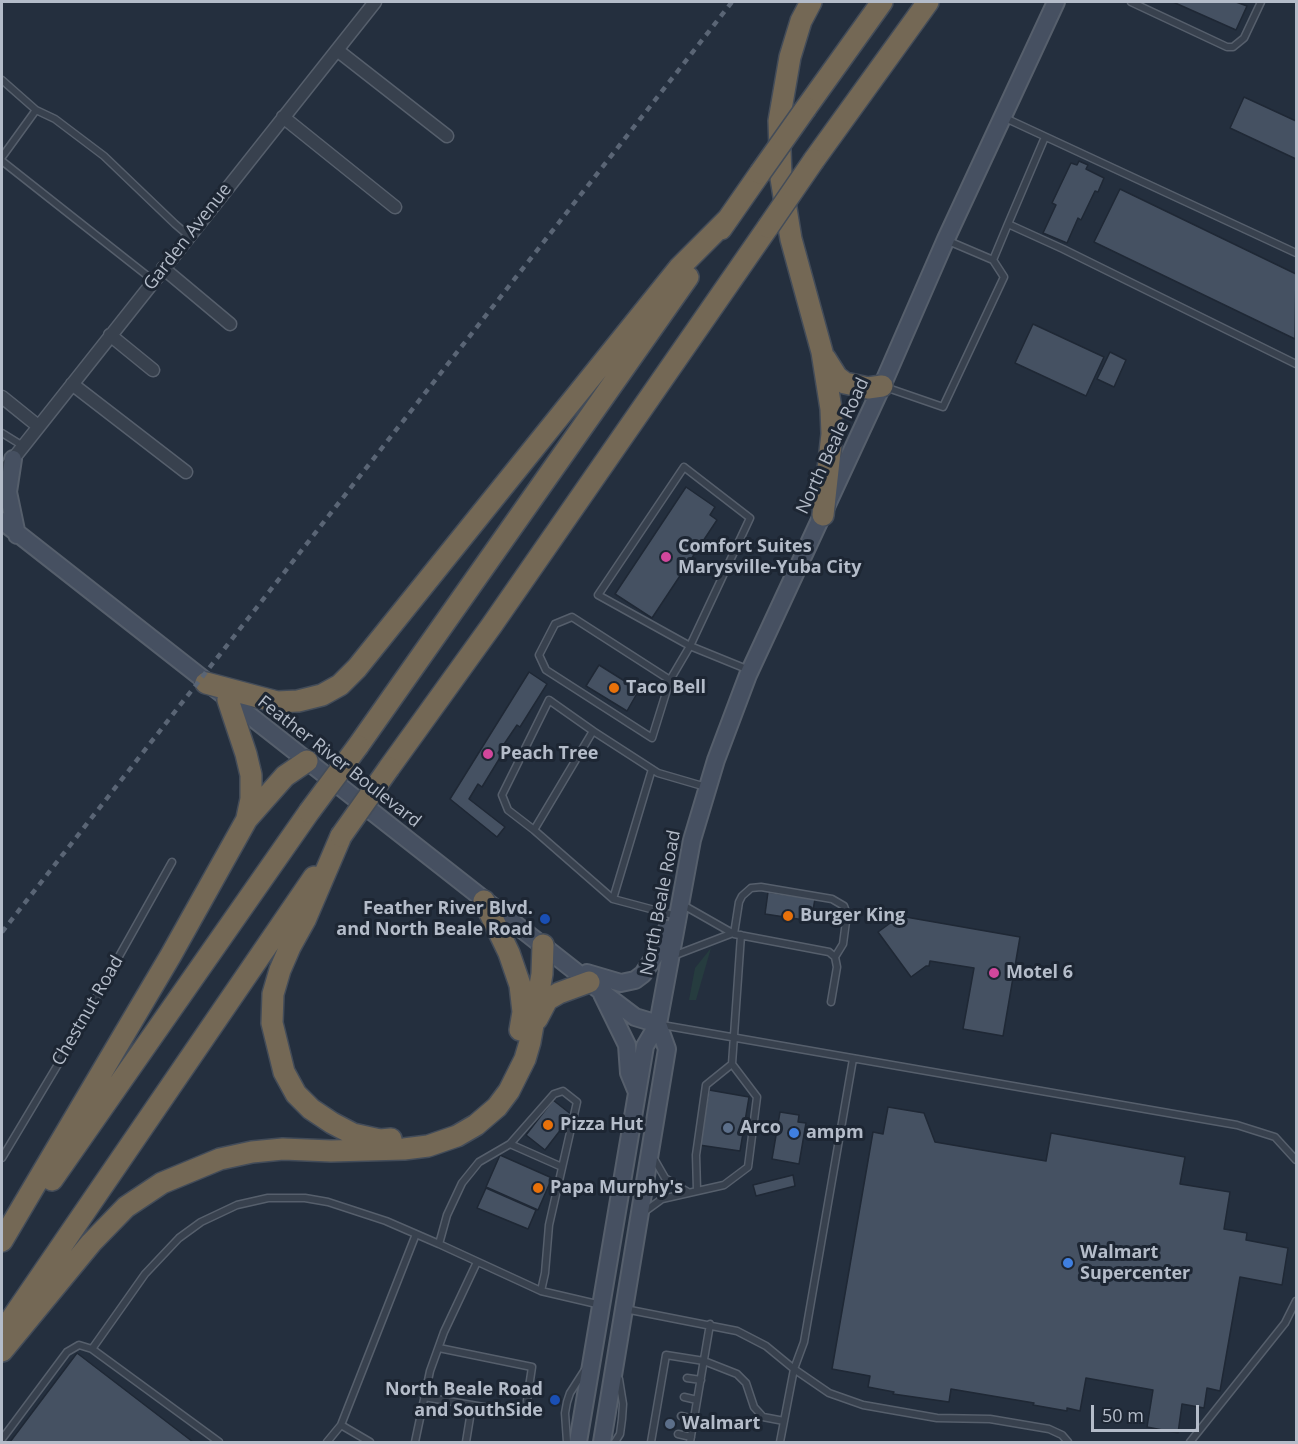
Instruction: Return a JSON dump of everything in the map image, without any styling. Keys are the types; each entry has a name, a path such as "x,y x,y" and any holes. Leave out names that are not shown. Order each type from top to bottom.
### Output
{"highway":[{"path":"811,2 801,21 790,57 779,121 782,178 791,239 822,352 831,409 832,434 823,514"},
{"path":"2,1252 309,812 358,746 882,2"},
{"path":"2,1334 341,836 492,625 814,159 928,2"},
{"path":"206,683 277,702 316,697 340,685 357,668 679,268 728,219"},
{"path":"822,352 837,376 845,383 867,388 882,386"},
{"path":"228,700 251,775 251,799 247,819"},
{"path":"2,1241 177,944 247,819 285,776 307,761"},
{"path":"341,836 305,920 280,970 273,994 272,1023 284,1072 296,1094 311,1109 353,1134 380,1140 405,1139 430,1133 465,1117 492,1093 512,1060 519,1039 523,1012 520,985 509,953 484,901"},
{"path":"2,1351 91,1243 126,1207 162,1183 220,1159 252,1152 283,1149 385,1150 428,1146 458,1136 476,1125 509,1091 525,1059 542,974 543,945"},
{"path":"533,1028 547,1000 559,993 595,986"}],"main road":[{"name":"North Beale Road","path":"578,1443 645,1046 658,1024 676,909 707,787 750,670 1056,2"},
{"path":"9,537 8,492 12,456"},
{"name":"Feather River Boulevard","path":"2,521 9,537 206,683 635,1017 658,1024"},
{"path":"571,967 608,981 621,983 635,980 643,974 658,951 676,909"},
{"path":"595,986 627,1045 629,1073 637,1092"},
{"name":"North Beale Road","path":"602,1443 667,1049 658,1024"}],"street":[{"name":"Garden Avenue","path":"2,473 12,456 39,426 375,2"},
{"path":"337,50 447,136"},
{"path":"283,117 395,207"},
{"path":"164,268 230,324"},
{"path":"110,335 153,370"},
{"path":"72,384 186,472"},
{"path":"2,397 39,426"}],"lane":[{"path":"1131,2 1227,47 1233,47 1244,38 1261,2"},
{"path":"2,80 36,110 55,119 104,156 189,236"},
{"path":"36,110 2,159 154,281"},
{"path":"1002,117 1296,253"},
{"path":"993,260 1045,137"},
{"path":"1008,224 1296,364"},
{"path":"882,386 944,407 1004,277 993,260 946,240"},
{"path":"2,433 12,456"},
{"path":"670,680 572,617 555,624 539,656 546,670 652,738 670,680 690,646 750,518 684,467 597,595 690,646 750,670"},
{"path":"707,787 658,773 549,700 502,795 508,810 614,899 676,909 736,934 829,952 835,957 837,967 831,1002"},
{"path":"534,830 593,731"},
{"path":"614,899 652,769"},
{"name":"Chestnut Road","path":"2,1158 63,1056 172,862"},
{"path":"638,1216 662,1199 724,1185 748,1167 757,1097 732,1064 736,934 739,902 742,896 751,888 761,887 832,899 844,906 847,914 843,944 835,957"},
{"path":"670,958 736,934"},
{"path":"658,1024 1237,1125 1275,1137 1296,1160"},
{"path":"780,1443 794,1369 804,1342 854,1059"},
{"path":"697,1190 696,1155 706,1085 732,1064"},
{"path":"439,1244 447,1215 462,1183 479,1162 510,1144 554,1094 563,1091 577,1102 549,1225 545,1274 541,1291"},
{"path":"510,1144 562,1167"},
{"path":"649,1152 665,1178 688,1192"},
{"path":"92,1349 145,1274 179,1238 201,1222 237,1205 268,1198 305,1198 328,1202 386,1221 541,1291 601,1305"},
{"path":"327,1443 341,1425 416,1234"},
{"path":"415,1443 430,1371 477,1262"},
{"path":"1190,1443 1284,1323 1296,1301"},
{"path":"624,1309 737,1330 753,1338 829,1393 862,1405 938,1418 971,1417 1049,1429 1062,1435 1068,1443"},
{"path":"678,1434 691,1440 710,1324"},
{"path":"2,1439 67,1352 78,1345 92,1349 219,1443"},
{"path":"424,1397 525,1414 532,1367 439,1348"},
{"path":"651,1443 666,1354 704,1361 737,1374 746,1383 754,1407 763,1417 784,1421"},
{"path":"567,1443 565,1413 567,1402 579,1376 592,1360"},
{"path":"615,1363 623,1404 620,1434 615,1443"},
{"path":"663,1372 672,1374"},
{"path":"687,1378 700,1380"},
{"path":"660,1392 668,1394"},
{"path":"684,1397 697,1400"},
{"path":"466,1443 472,1405"},
{"path":"657,1411 664,1413"},
{"path":"681,1416 694,1419"},
{"path":"341,1425 370,1443"},
{"path":"654,1429 661,1431"}],"green space":[{"path":"711,948 696,1000 689,1000 695,968"}],"building":[{"path":"1173,2 1236,2 1247,6 1236,30"},
{"path":"1244,97 1296,121 1296,159 1230,128"},
{"path":"1079,161 1088,165 1086,169 1104,178 1081,220 1078,218 1067,243 1043,233 1056,205 1052,203 1071,163 1077,165"},
{"path":"1120,189 1296,274 1295,339 1094,242"},
{"path":"1033,324 1104,357 1086,396 1015,363"},
{"path":"1110,352 1126,360 1114,387 1097,379"},
{"name":"Comfort Suites Marysville-Yuba City","path":"686,487 715,507 710,515 717,520 652,618 615,594"},
{"path":"599,665 639,690 627,711 586,686"},
{"name":"Peach Tree","path":"529,672 547,684 520,727 517,725 498,753 501,756 482,787 478,784 469,799 505,827 497,837 450,799"},
{"path":"768,892 815,899 811,921 765,914"},
{"name":"Motel 6","path":"900,916 1020,937 1003,1036 963,1029 974,968 930,961 929,966 911,977 878,932"},
{"path":"709,1090 749,1097 740,1151 699,1145"},
{"path":"553,1100 572,1115 545,1150 526,1135"},
{"name":"Walmart Supercenter","path":"888,1107 924,1113 935,1142 1046,1161 1051,1133 1185,1157 1180,1184 1230,1192 1224,1229 1247,1233 1246,1240 1288,1248 1282,1285 1240,1277 1220,1391 1207,1388 1204,1408 1182,1404 1178,1433 1147,1427 1153,1390 1086,1378 1080,1411 1067,1408 1067,1411 951,1389 949,1402 893,1394 894,1392 868,1387 870,1376 832,1369 873,1132 883,1134"},
{"path":"780,1112 799,1115 798,1122 806,1123 799,1164 772,1159"},
{"path":"500,1155 552,1178 538,1210 486,1187"},
{"path":"793,1175 795,1186 756,1196 753,1185"},
{"path":"486,1188 536,1210 528,1229 477,1208"},
{"path":"77,1353 193,1442 10,1442"}],"railway":[{"path":"2,932 732,2"}],"place":[{"name":"Comfort Suites Marysville-Yuba City","path":"666,557"},
{"name":"Taco Bell","path":"614,688"},
{"name":"Peach Tree","path":"488,754"},
{"name":"Burger King","path":"788,916"},
{"name":"Feather River Blvd. and North Beale Road","path":"545,919"},
{"name":"Motel 6","path":"994,973"},
{"name":"Pizza Hut","path":"548,1125"},
{"name":"Arco","path":"728,1128"},
{"name":"ampm","path":"794,1133"},
{"name":"Papa Murphy's","path":"538,1188"},
{"name":"Walmart Supercenter","path":"1068,1263"},
{"name":"North Beale Road and SouthSide","path":"555,1400"},
{"name":"Walmart","path":"670,1424"}]}
